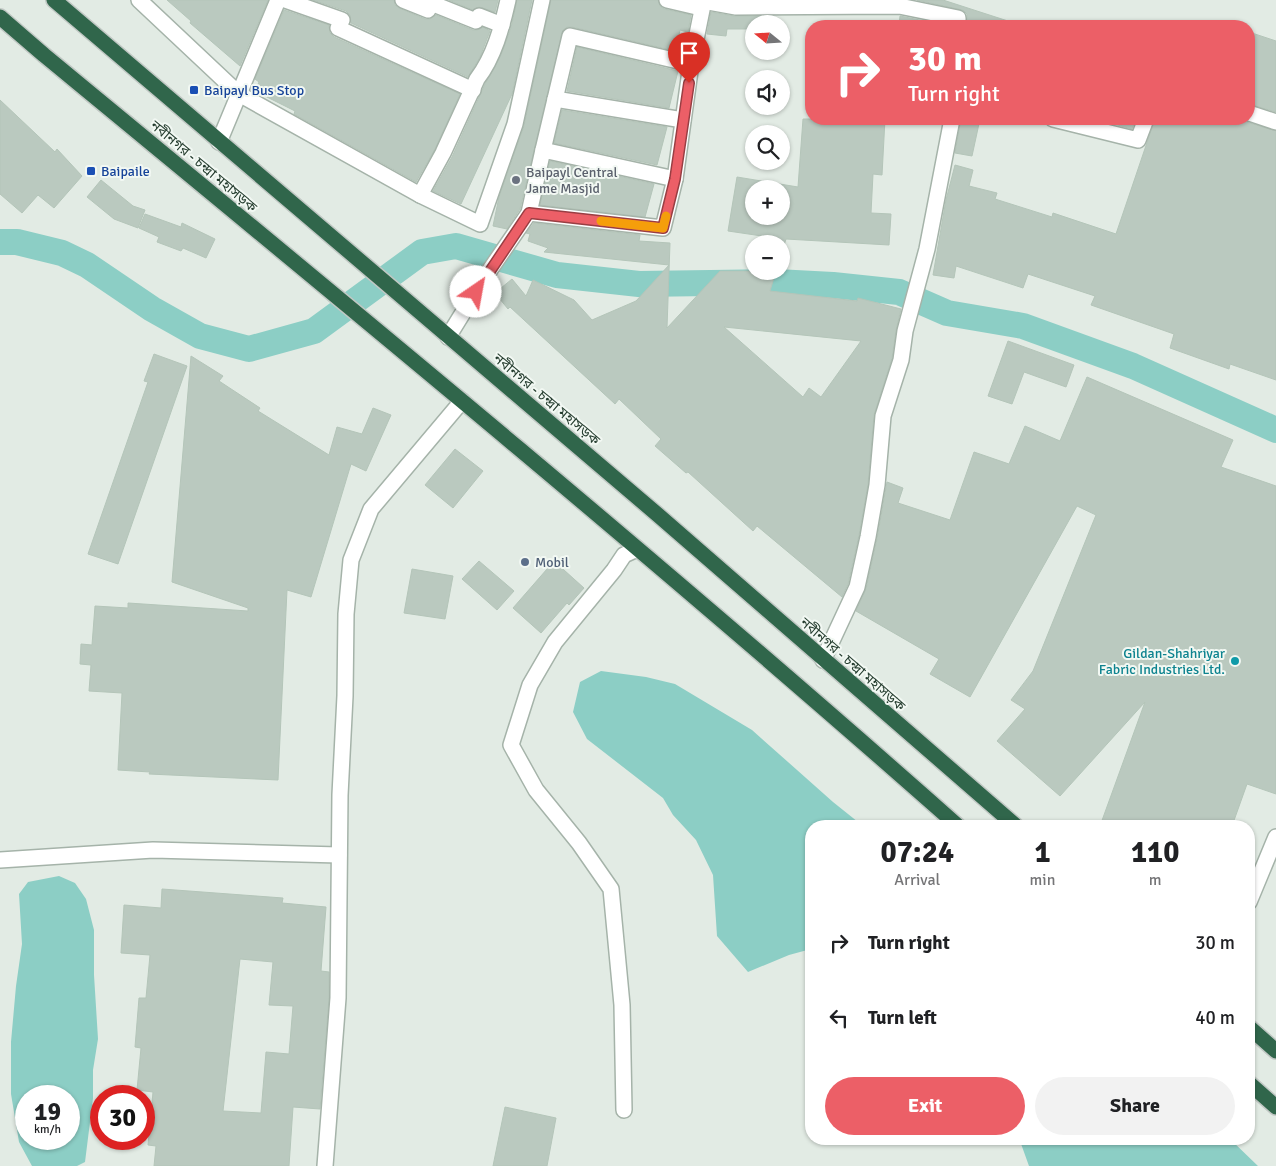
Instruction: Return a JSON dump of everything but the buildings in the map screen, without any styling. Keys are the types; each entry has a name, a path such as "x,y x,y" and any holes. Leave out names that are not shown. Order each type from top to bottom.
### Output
{"highway":[{"name":"নবীনগর - চন্দ্রা মহাসড়ক","path":"54,0 218,142 658,515 1009,820"},
{"name":"নবীনগর - চন্দ্রা মহাসড়ক","path":"0,16 44,55 457,397 815,699 951,820"},
{"path":"1255,1032 1276,1051"},
{"path":"1255,1088 1276,1107"}],"street":[{"path":"139,0 239,94 420,195 480,224 515,124 542,0"},
{"path":"218,142 278,0"},
{"path":"285,0 342,20 338,28 473,90"},
{"path":"404,0 428,10 431,3 476,21 479,16 502,25"},
{"path":"420,195 484,70 502,25 508,0"},
{"path":"667,0 736,7 893,3 958,18 958,20"},
{"path":"529,213 663,228 675,179 691,64 703,3"},
{"path":"448,337 485,277 529,213 570,36 691,64"},
{"path":"555,99 683,120"},
{"path":"1255,115 1276,122"},
{"path":"823,660 857,587 877,485 883,416 901,360 905,331 927,249 951,125"},
{"path":"1077,125 1138,140 1144,125"},
{"path":"543,150 675,179"},
{"path":"325,1166 338,998 339,855 346,614 351,560 371,509 457,397"},
{"path":"624,1110 622,1005 611,889 579,843 536,790 511,745 530,685 555,642 608,578 624,555 637,549"},
{"path":"1255,888 1276,837"},
{"path":"0,860 153,850 339,855"}],"water":[{"path":"601,671 646,677 675,684 752,730 856,820 805,820 805,951 789,955 748,972 717,936 713,875 696,840 673,815 663,798 587,739 573,712 580,682"},
{"path":"59,876 75,883 86,899 94,930 94,975 98,1039 93,1070 93,1085 90,1085 90,1122 85,1162 77,1166 32,1166 23,1150 80,1150 80,1085 15,1085 15,1118 11,1094 11,1042 22,944 19,894 28,882"},
{"path":"1021,1145 1236,1145 1258,1166 1029,1166"}],"waterway":[{"path":"0,242 17,242 62,253 87,265 152,309 200,336 249,349 314,331 422,252 456,246 557,275 639,284 776,282 833,285 899,292 947,313 1023,326 1133,366 1276,430"}],"slow traffic":[{"path":"601,221 663,228 666,216"}],"place":[{"name":"Baipayl Bus Stop","path":"194,90"},
{"name":"Baipaile","path":"91,171"},
{"name":"Baipayl Central Jame Masjid","path":"516,180"},
{"name":"Mobil","path":"525,562"},
{"name":"Gildan-Shahriyar Fabric Industries Ltd.","path":"1235,661"}],"route":[{"path":"476,292 529,213 663,228 675,179 689,83"}]}
